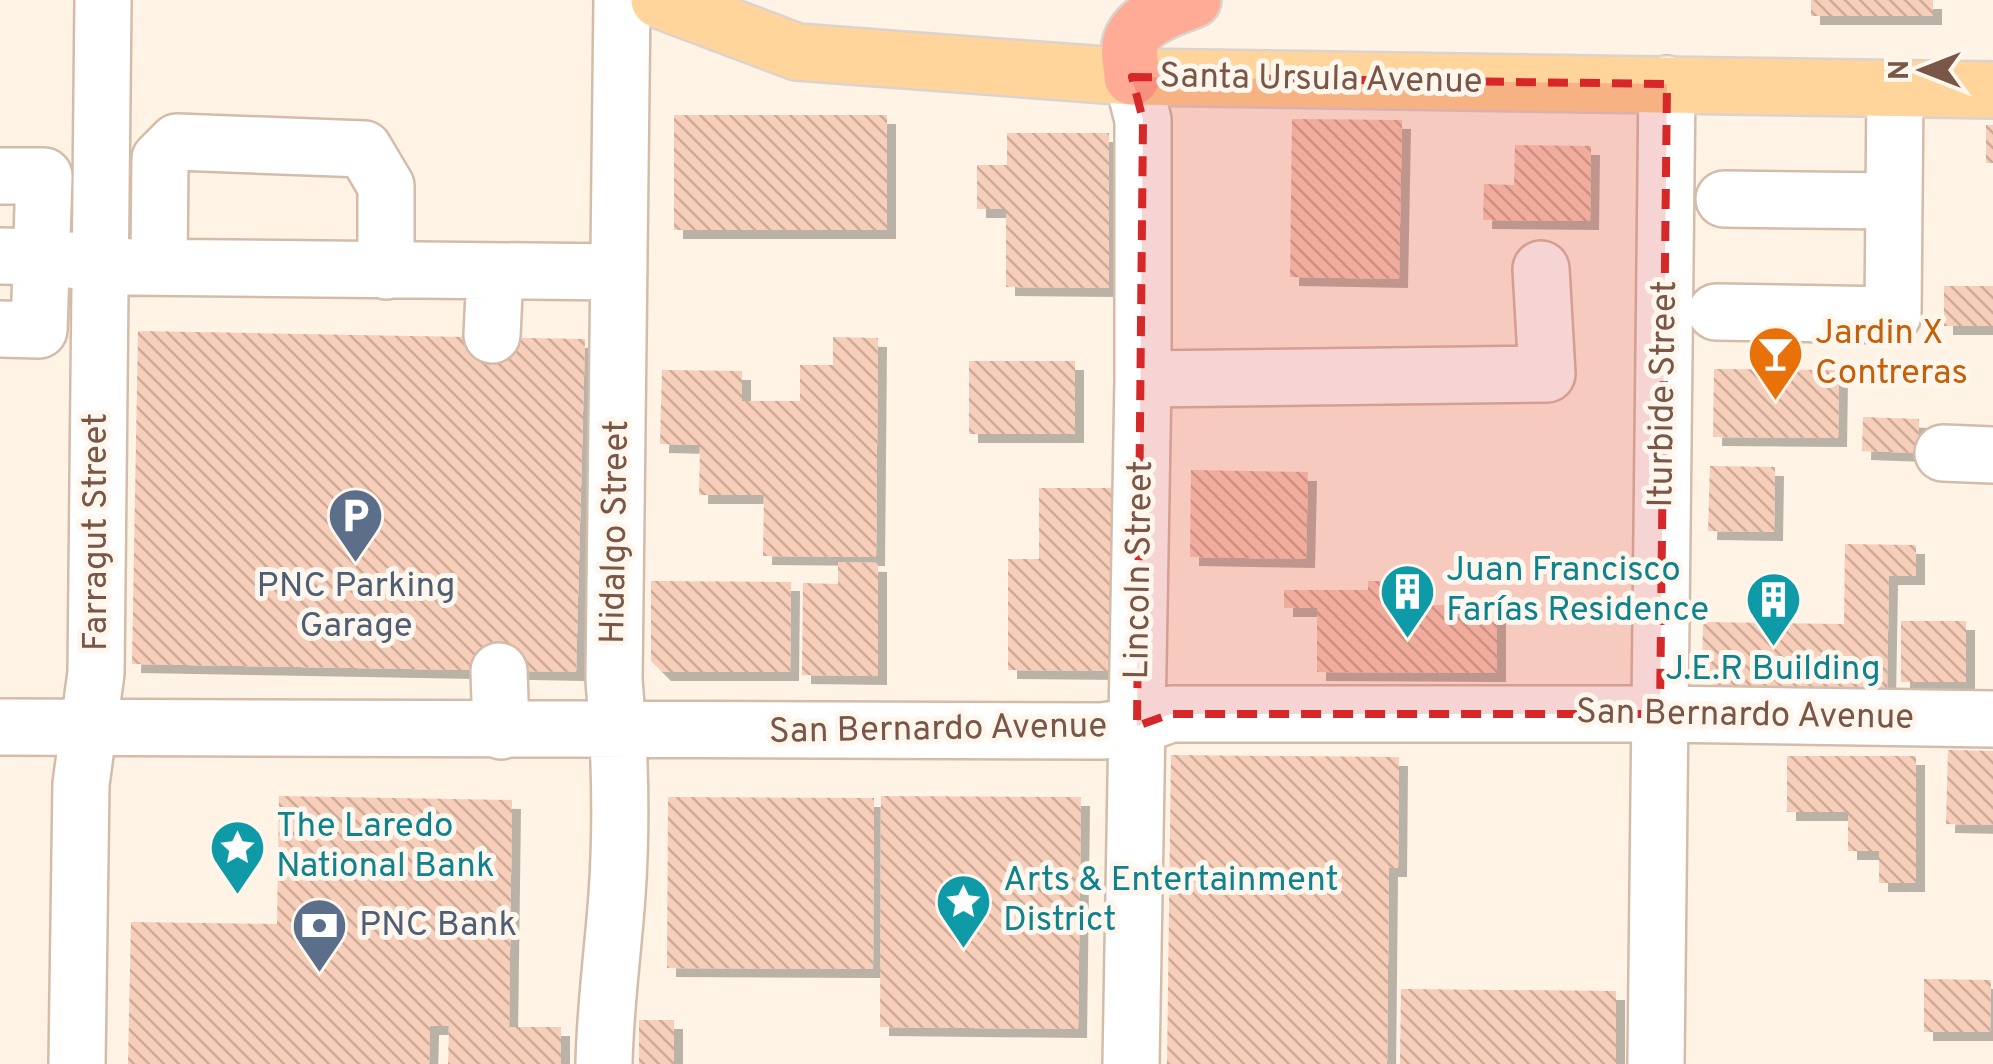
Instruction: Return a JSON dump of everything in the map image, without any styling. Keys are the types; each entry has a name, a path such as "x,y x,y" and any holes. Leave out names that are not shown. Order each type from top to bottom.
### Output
{"highway":[{"path":"1132,77 1130,45 1140,28 1165,10 1193,0"}],"main road":[{"name":"Santa Ursula Avenue","path":"659,0 796,52 1132,77 1993,90"}],"street":[{"name":"Farragut Street","path":"77,1064 81,784 96,673 118,356 100,266 103,0"},
{"name":"Hidalgo Street","path":"604,1064 617,889 619,732 614,680 622,0"},
{"name":"Lincoln Street","path":"1132,77 1143,120 1132,1064"},
{"name":"Iturbide Street","path":"1656,1064 1667,84"},
{"path":"1716,312 1893,315 1895,89"},
{"path":"159,266 160,159 177,142 364,149 386,186 386,271"},
{"path":"0,176 44,176 21,256 39,330 0,330"},
{"path":"1724,199 1894,202"},
{"path":"21,256 100,266 619,272"},
{"path":"1142,379 1547,374 1541,268"},
{"path":"492,335 495,272"},
{"path":"499,671 501,731"},
{"name":"San Bernardo Avenue","path":"0,727 1102,731 1137,726 1170,714 1993,719"}],"highlighted area":[{"path":"1132,77 1667,84 1660,714 1171,714 1137,726 1143,120"}],"building":[{"path":"1811,0 1933,0 1933,16 1811,16"},
{"path":"674,115 887,115 887,230 674,230"},
{"path":"1292,119 1402,120 1399,279 1290,277"},
{"path":"1986,125 1993,125 1993,163 1986,163"},
{"path":"1007,133 1109,133 1109,288 1006,287 1006,209 977,209 977,165 1007,165"},
{"path":"1515,145 1591,146 1590,221 1483,220 1484,184 1514,185"},
{"path":"1944,286 1993,286 1993,326 1944,326"},
{"name":"PNC Parking Garage","path":"138,331 585,339 576,672 132,664"},
{"path":"833,337 878,338 876,557 763,556 764,495 699,495 700,445 660,444 662,370 742,371 742,401 800,401 800,365 833,365"},
{"path":"969,361 1075,361 1075,434 969,434"},
{"name":"Jardin X Contreras","path":"1714,369 1839,370 1838,438 1713,437"},
{"path":"1863,417 1919,419 1918,453 1862,451"},
{"path":"1710,466 1775,467 1774,532 1708,531"},
{"path":"1191,470 1308,472 1306,559 1190,557"},
{"path":"1039,488 1112,488 1112,671 1008,670 1008,559 1039,559"},
{"path":"1845,544 1916,545 1916,576 1889,576 1887,689 1715,686 1702,672 1703,622 1844,624"},
{"path":"838,562 878,563 878,676 802,675 803,583 838,584"},
{"name":"Juan Francisco Farías Residence","path":"1393,572 1424,572 1424,605 1497,605 1497,673 1317,672 1317,608 1284,608 1284,590 1368,590 1368,581 1393,581"},
{"path":"651,581 791,582 790,672 662,672 651,661"},
{"path":"1901,621 1966,621 1966,682 1901,682"},
{"path":"1948,750 1993,751 1993,825 1946,824"},
{"path":"1171,755 1399,757 1398,868 1389,868 1387,1064 1167,1064"},
{"path":"1787,756 1916,756 1916,883 1879,883 1879,851 1848,851 1848,812 1787,812"},
{"name":"PNC Bank","path":"279,796 512,800 509,1027 561,1027 561,1064 448,1064 449,1026 430,1026 429,1064 128,1064 131,922 277,924"},
{"path":"881,796 1081,797 1078,1029 880,1027"},
{"path":"668,797 874,798 873,969 667,968"},
{"path":"1924,979 1991,980 1990,1032 1924,1032"},
{"path":"1401,989 1616,991 1616,1064 1400,1064"},
{"path":"639,1020 674,1020 674,1064 639,1064"}],"place":[{"name":"Jardin X Contreras","path":"1776,403"},
{"name":"PNC Parking Garage","path":"356,565"},
{"name":"Juan Francisco Farías Residence","path":"1407,640"},
{"name":"J.E.R Building","path":"1773,648"},
{"name":"The Laredo National Bank","path":"237,896"},
{"name":"Arts & Entertainment District","path":"964,950"},
{"name":"PNC Bank","path":"320,975"}]}
